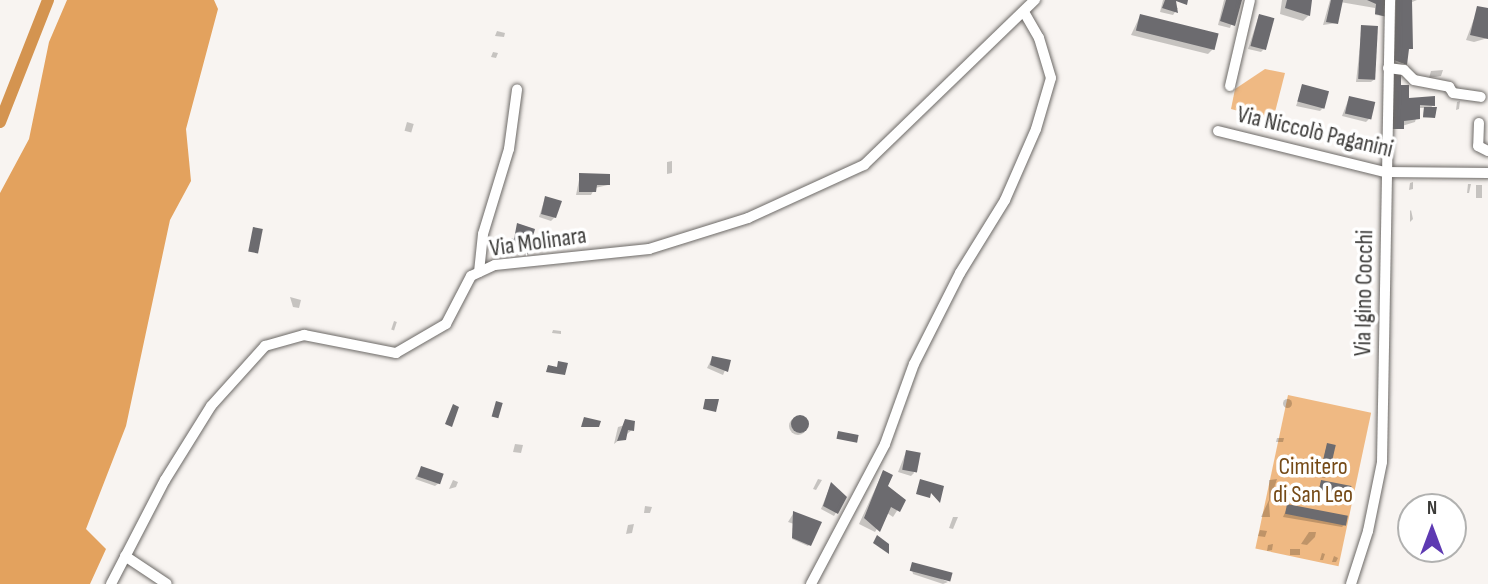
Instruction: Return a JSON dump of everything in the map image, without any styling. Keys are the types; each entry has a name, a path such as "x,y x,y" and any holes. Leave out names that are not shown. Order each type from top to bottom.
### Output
{"street":[{"name":"Via Molinara","path":"111,584 211,406 265,346 304,335 396,353 446,324 471,276 495,265 649,249 748,218 864,165 1035,0"},
{"path":"1230,86 1250,0"},
{"name":"Via Igino Cocchi","path":"1351,584 1368,531 1381,462 1390,0"},
{"path":"811,584 885,444 920,353 960,272 1005,200 1036,129 1051,78 1040,38 1024,12"},
{"path":"1388,68 1404,70 1414,80 1449,87 1453,93 1481,97"},
{"path":"479,272 483,234 509,149 517,90"},
{"path":"1479,123 1478,146 1488,151"},
{"name":"Via Niccolò Paganini","path":"1218,131 1385,172 1488,172"},
{"path":"125,556 167,584"}],"green space":[{"path":"1265,69 1285,73 1273,120 1231,109 1235,89"},
{"name":"Cimitero di San Leo","path":"1288,395 1371,413 1339,566 1255,549"}],"shaded area":[{"path":"67,0 214,0 218,9 186,129 191,181 170,220 126,426 86,529 106,549 90,584 0,584 0,193 29,139 49,42"}],"building":[{"path":"1165,0 1188,0 1187,5 1176,1 1178,13 1162,8"},
{"path":"1226,0 1242,0 1235,26 1220,21"},
{"path":"1287,0 1312,0 1310,16 1285,8"},
{"path":"1331,0 1343,0 1338,24 1326,22"},
{"path":"1367,0 1387,0 1387,17 1375,14 1376,4"},
{"path":"1396,0 1412,0 1413,49 1409,49 1407,65 1394,60"},
{"path":"1477,6 1488,8 1488,39 1470,35"},
{"path":"1140,14 1219,34 1214,50 1136,30"},
{"path":"1259,14 1274,18 1266,50 1250,46"},
{"path":"1361,25 1378,26 1375,80 1358,79"},
{"path":"1394,71 1401,72 1401,85 1409,85 1409,98 1435,96 1435,106 1420,105 1420,119 1404,121 1404,129 1392,129"},
{"path":"1302,84 1329,91 1324,109 1297,101"},
{"path":"1349,96 1375,102 1371,120 1345,114"},
{"path":"1424,107 1437,107 1435,118 1423,117"},
{"path":"579,173 610,174 610,185 597,185 596,192 579,192"},
{"path":"545,196 562,201 556,218 541,214"},
{"path":"517,223 535,229 528,254 506,247 510,238 514,239"},
{"path":"253,227 263,229 258,253 248,252"},
{"path":"712,356 731,360 728,372 710,365"},
{"path":"558,361 568,363 565,375 546,372 548,365 557,367"},
{"path":"705,399 719,399 716,412 703,409"},
{"path":"496,401 503,403 498,418 492,416"},
{"path":"453,404 459,407 452,427 445,424"},
{"path":"800,415 806,418 809,424 806,430 800,433 794,430 791,424 794,418"},
{"path":"584,417 601,421 599,427 581,427"},
{"path":"625,419 635,421 634,431 628,430 626,440 617,441"},
{"path":"838,431 859,435 857,443 836,439"},
{"path":"1327,443 1336,445 1329,476 1320,474"},
{"path":"906,450 921,453 917,472 902,470"},
{"path":"421,466 444,474 440,484 417,476"},
{"path":"883,470 893,475 888,486 906,500 900,512 891,507 880,532 864,518"},
{"path":"920,479 944,486 940,503 931,493 930,498 916,494"},
{"path":"1321,480 1351,486 1350,496 1319,490"},
{"path":"831,482 847,497 838,514 823,506"},
{"path":"1287,504 1348,516 1346,526 1285,514"},
{"path":"793,511 822,522 811,546 792,538"},
{"path":"877,535 889,544 889,554 873,543"},
{"path":"912,562 953,573 950,582 910,571"}],"waterway":[{"path":"0,122 48,0"}]}
